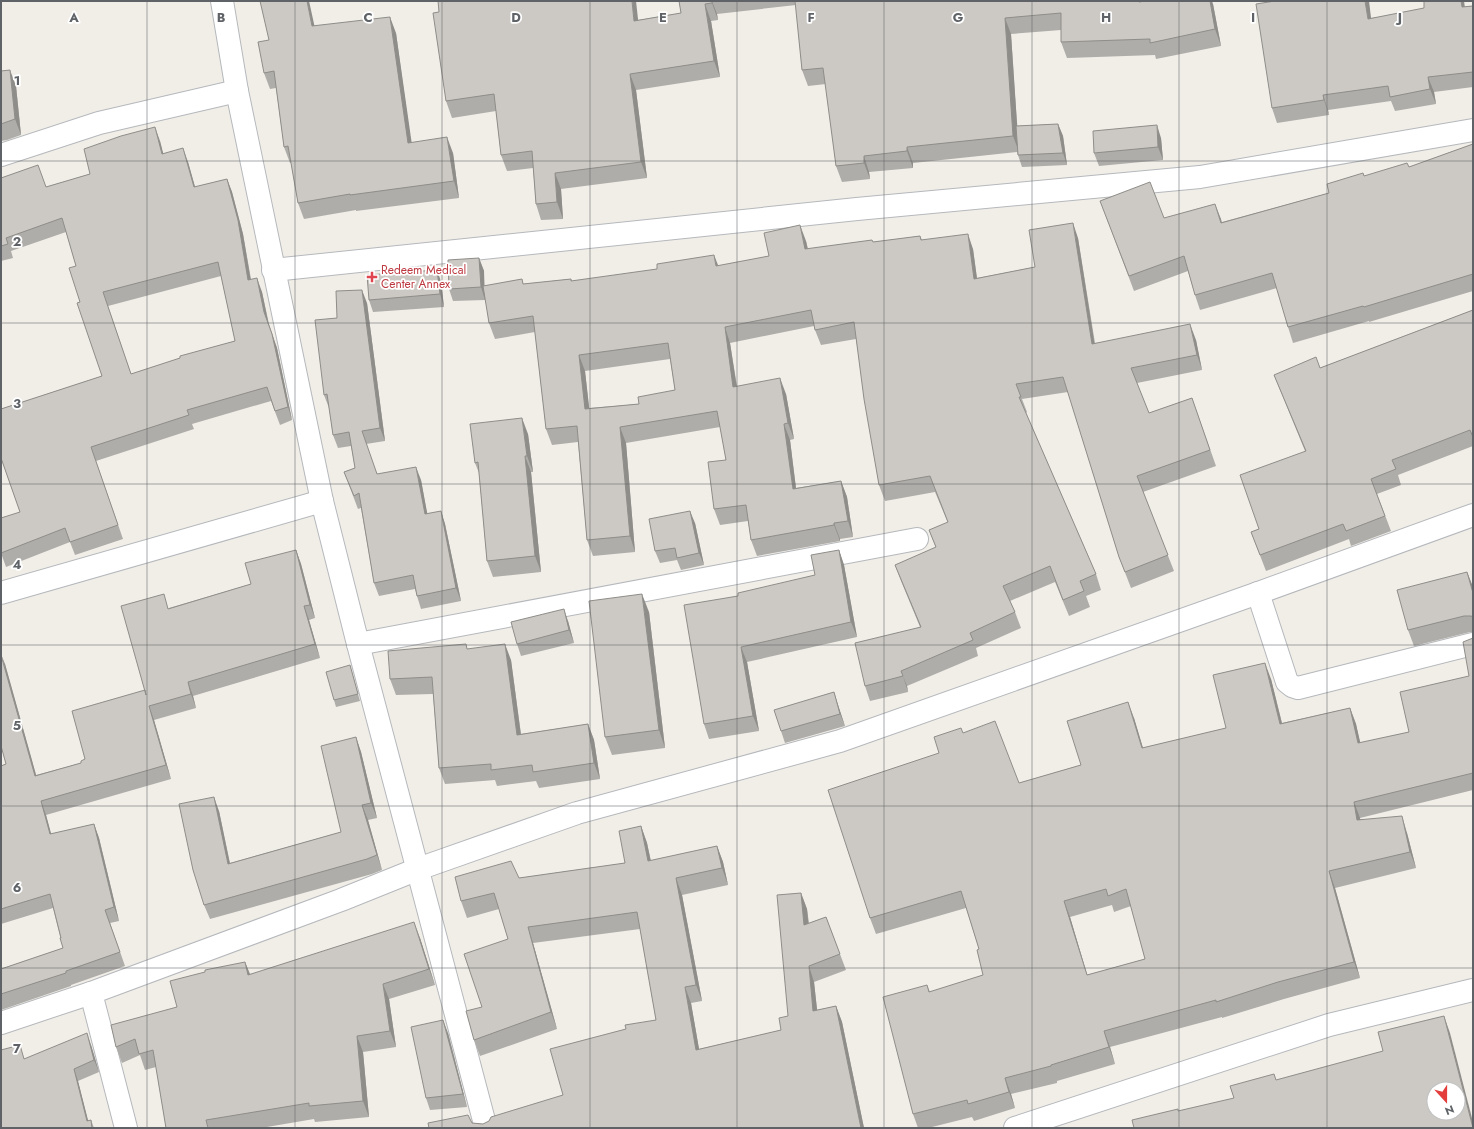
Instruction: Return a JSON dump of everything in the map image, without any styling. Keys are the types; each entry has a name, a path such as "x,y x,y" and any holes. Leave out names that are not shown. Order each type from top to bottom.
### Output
{"street":[{"path":"222,1 237,91 322,501 358,644 486,1128"},
{"path":"1,155 99,123 237,91"},
{"path":"274,270 857,209 1200,177 1473,130"},
{"path":"1,593 322,501"},
{"path":"1,1023 91,993 341,900 418,869 577,813 840,741 1473,515"},
{"path":"358,644 917,539"},
{"path":"1258,593 1287,682 1298,688 1473,644"},
{"path":"1014,1128 1329,1025 1473,990"},
{"path":"91,993 126,1128"}],"building":[{"path":"260,1 307,1 312,26 390,17 408,143 447,137 454,181 350,194 298,203 288,146 284,147 274,71 264,73 258,42 269,40"},
{"path":"438,1 632,1 634,21 681,13 679,1 712,1 712,3 705,4 714,61 630,74 641,162 555,173 557,202 536,204 532,151 501,155 494,94 446,101 433,13 439,12"},
{"path":"795,1 1210,1 1215,29 1150,43 1150,39 1061,42 1061,13 1005,18 1013,136 907,147 907,151 864,156 864,163 836,166 823,68 802,70"},
{"path":"1275,1 1365,1 1368,19 1424,8 1424,1 1461,1 1462,7 1473,6 1473,72 1428,77 1430,89 1390,97 1388,86 1323,95 1324,100 1272,108 1256,4"},
{"path":"10,70 15,119 1,124 1,71"},
{"path":"1058,124 1063,153 1018,155 1016,126"},
{"path":"1157,125 1158,147 1094,153 1093,131"},
{"path":"155,127 162,154 183,148 194,187 227,179 238,220 248,280 257,278 264,312 272,334 288,407 275,411 267,387 187,410 189,415 91,447 118,525 70,542 65,528 1,553 1,518 20,512 1,458 1,409 102,376 77,303 80,302 69,268 76,266 62,218 6,238 8,244 1,246 1,178 38,165 46,187 90,174 84,149 121,136","holes":["218,262 235,341 180,356 180,358 131,374 103,292"]},
{"path":"1473,144 1473,274 1364,307 1363,306 1288,327 1272,273 1195,295 1184,256 1129,276 1100,201 1150,182 1164,218 1215,204 1221,223 1329,193 1327,184 1363,173 1364,176 1407,163 1409,167"},
{"path":"1073,223 1092,344 1190,324 1197,355 1131,368 1149,413 1192,398 1210,450 1137,476 1168,555 1125,572 1063,377 1016,384 1021,397 1019,397 1096,574 1080,581 1084,591 1063,600 1050,566 1003,586 1015,612 970,633 973,640 901,671 903,676 865,686 855,643 921,627 895,565 936,547 929,530 948,522 930,476 879,485 864,399 854,322 815,330 811,310 725,327 733,387 780,378 788,423 784,424 793,489 841,481 848,521 834,523 834,525 751,540 746,505 714,509 708,462 726,460 717,411 620,427 630,536 587,540 577,426 546,429 533,316 489,323 483,286 522,279 523,284 571,279 571,281 657,269 657,264 714,255 716,266 769,256 764,233 800,225 805,249 872,240 873,242 920,236 921,240 968,234 974,279 1035,267 1029,230","holes":["668,343 675,390 638,397 639,404 585,409 579,355"]},
{"path":"479,258 481,287 449,289 448,260"},
{"path":"437,270 440,294 369,300 367,275"},
{"path":"362,290 380,428 362,431 377,474 416,467 425,514 441,511 456,588 417,596 413,575 374,583 359,493 354,496 344,472 355,468 349,432 333,435 327,394 324,395 315,320 337,318 336,291"},
{"path":"1473,310 1473,437 1470,430 1392,460 1396,469 1371,479 1385,516 1346,531 1343,524 1260,555 1251,532 1259,529 1240,475 1306,451 1274,375 1316,357 1320,368"},
{"path":"522,418 527,456 525,456 535,556 487,561 478,462 475,463 470,424"},
{"path":"690,511 699,553 677,558 675,548 655,551 649,519"},
{"path":"296,550 310,605 304,606 315,644 188,682 191,694 149,706 166,765 41,801 50,834 94,824 114,907 105,910 120,952 66,971 66,973 1,994 1,969 63,948 50,894 1,909 1,766 6,764 1,746 1,655 35,776 81,763 81,761 85,759 72,711 145,690 121,606 164,594 168,609 251,584 245,563"},
{"path":"839,550 851,622 741,647 753,716 704,724 684,605 738,596 738,593 815,575 811,555"},
{"path":"1467,572 1473,593 1473,617 1464,616 1408,630 1397,590"},
{"path":"642,594 659,730 605,737 589,601"},
{"path":"564,609 569,630 517,644 511,622"},
{"path":"1473,638 1473,773 1354,802 1357,820 1402,816 1410,852 1329,871 1354,962 1278,982 1216,1002 1216,1000 1104,1031 1109,1047 1051,1066 1005,1078 1009,1092 968,1104 967,1100 913,1114 883,997 927,985 929,992 983,975 977,950 979,949 961,891 870,918 828,790 939,753 934,737 961,728 963,733 995,721 1019,783 1081,765 1067,721 1128,702 1142,748 1226,728 1213,675 1265,663 1280,724 1350,708 1358,743 1409,732 1400,692 1469,676 1463,642","holes":["1106,889 1108,896 1126,889 1145,959 1087,975 1064,901"]},
{"path":"466,644 467,649 505,644 517,735 588,724 594,763 533,772 532,765 491,770 491,764 439,768 432,677 390,679 388,651"},
{"path":"350,665 358,694 334,700 326,672"},
{"path":"834,692 840,714 781,731 774,710"},
{"path":"356,737 371,803 362,805 377,855 204,905 193,870 179,804 214,797 228,864 341,832 321,746"},
{"path":"641,826 648,861 717,846 722,868 676,878 696,985 685,987 696,1050 781,1030 779,1018 788,1016 777,895 801,893 804,925 826,917 840,954 809,966 813,1011 836,1006 861,1128 429,1128 428,1123 468,1115 472,1123 483,1124 489,1121 491,1117 563,1095 550,1049 626,1029 625,1025 656,1020 637,912 528,927 551,1012 474,1040 466,1011 482,1007 464,954 508,939 494,893 461,901 455,877 511,861 519,878 625,863 619,831"},
{"path":"414,922 429,969 383,984 390,1031 357,1036 363,1101 309,1106 309,1103 206,1120 208,1128 166,1128 153,1050 139,1054 135,1039 116,1047 111,1025 177,1007 170,981 205,972 205,970 245,962 248,975"},
{"path":"1444,1016 1461,1081 1426,1081 1426,1121 1466,1121 1466,1101 1473,1128 1134,1128 1132,1120 1234,1098 1230,1086 1274,1074 1276,1080 1383,1051 1378,1032"},
{"path":"443,1020 463,1094 426,1098 411,1027"},
{"path":"87,1033 94,1060 74,1069 87,1121 91,1120 92,1128 1,1128 1,1050 20,1045 24,1059"}],"place":[{"name":"Redeem Medical Center Annex","path":"372,277"}]}
